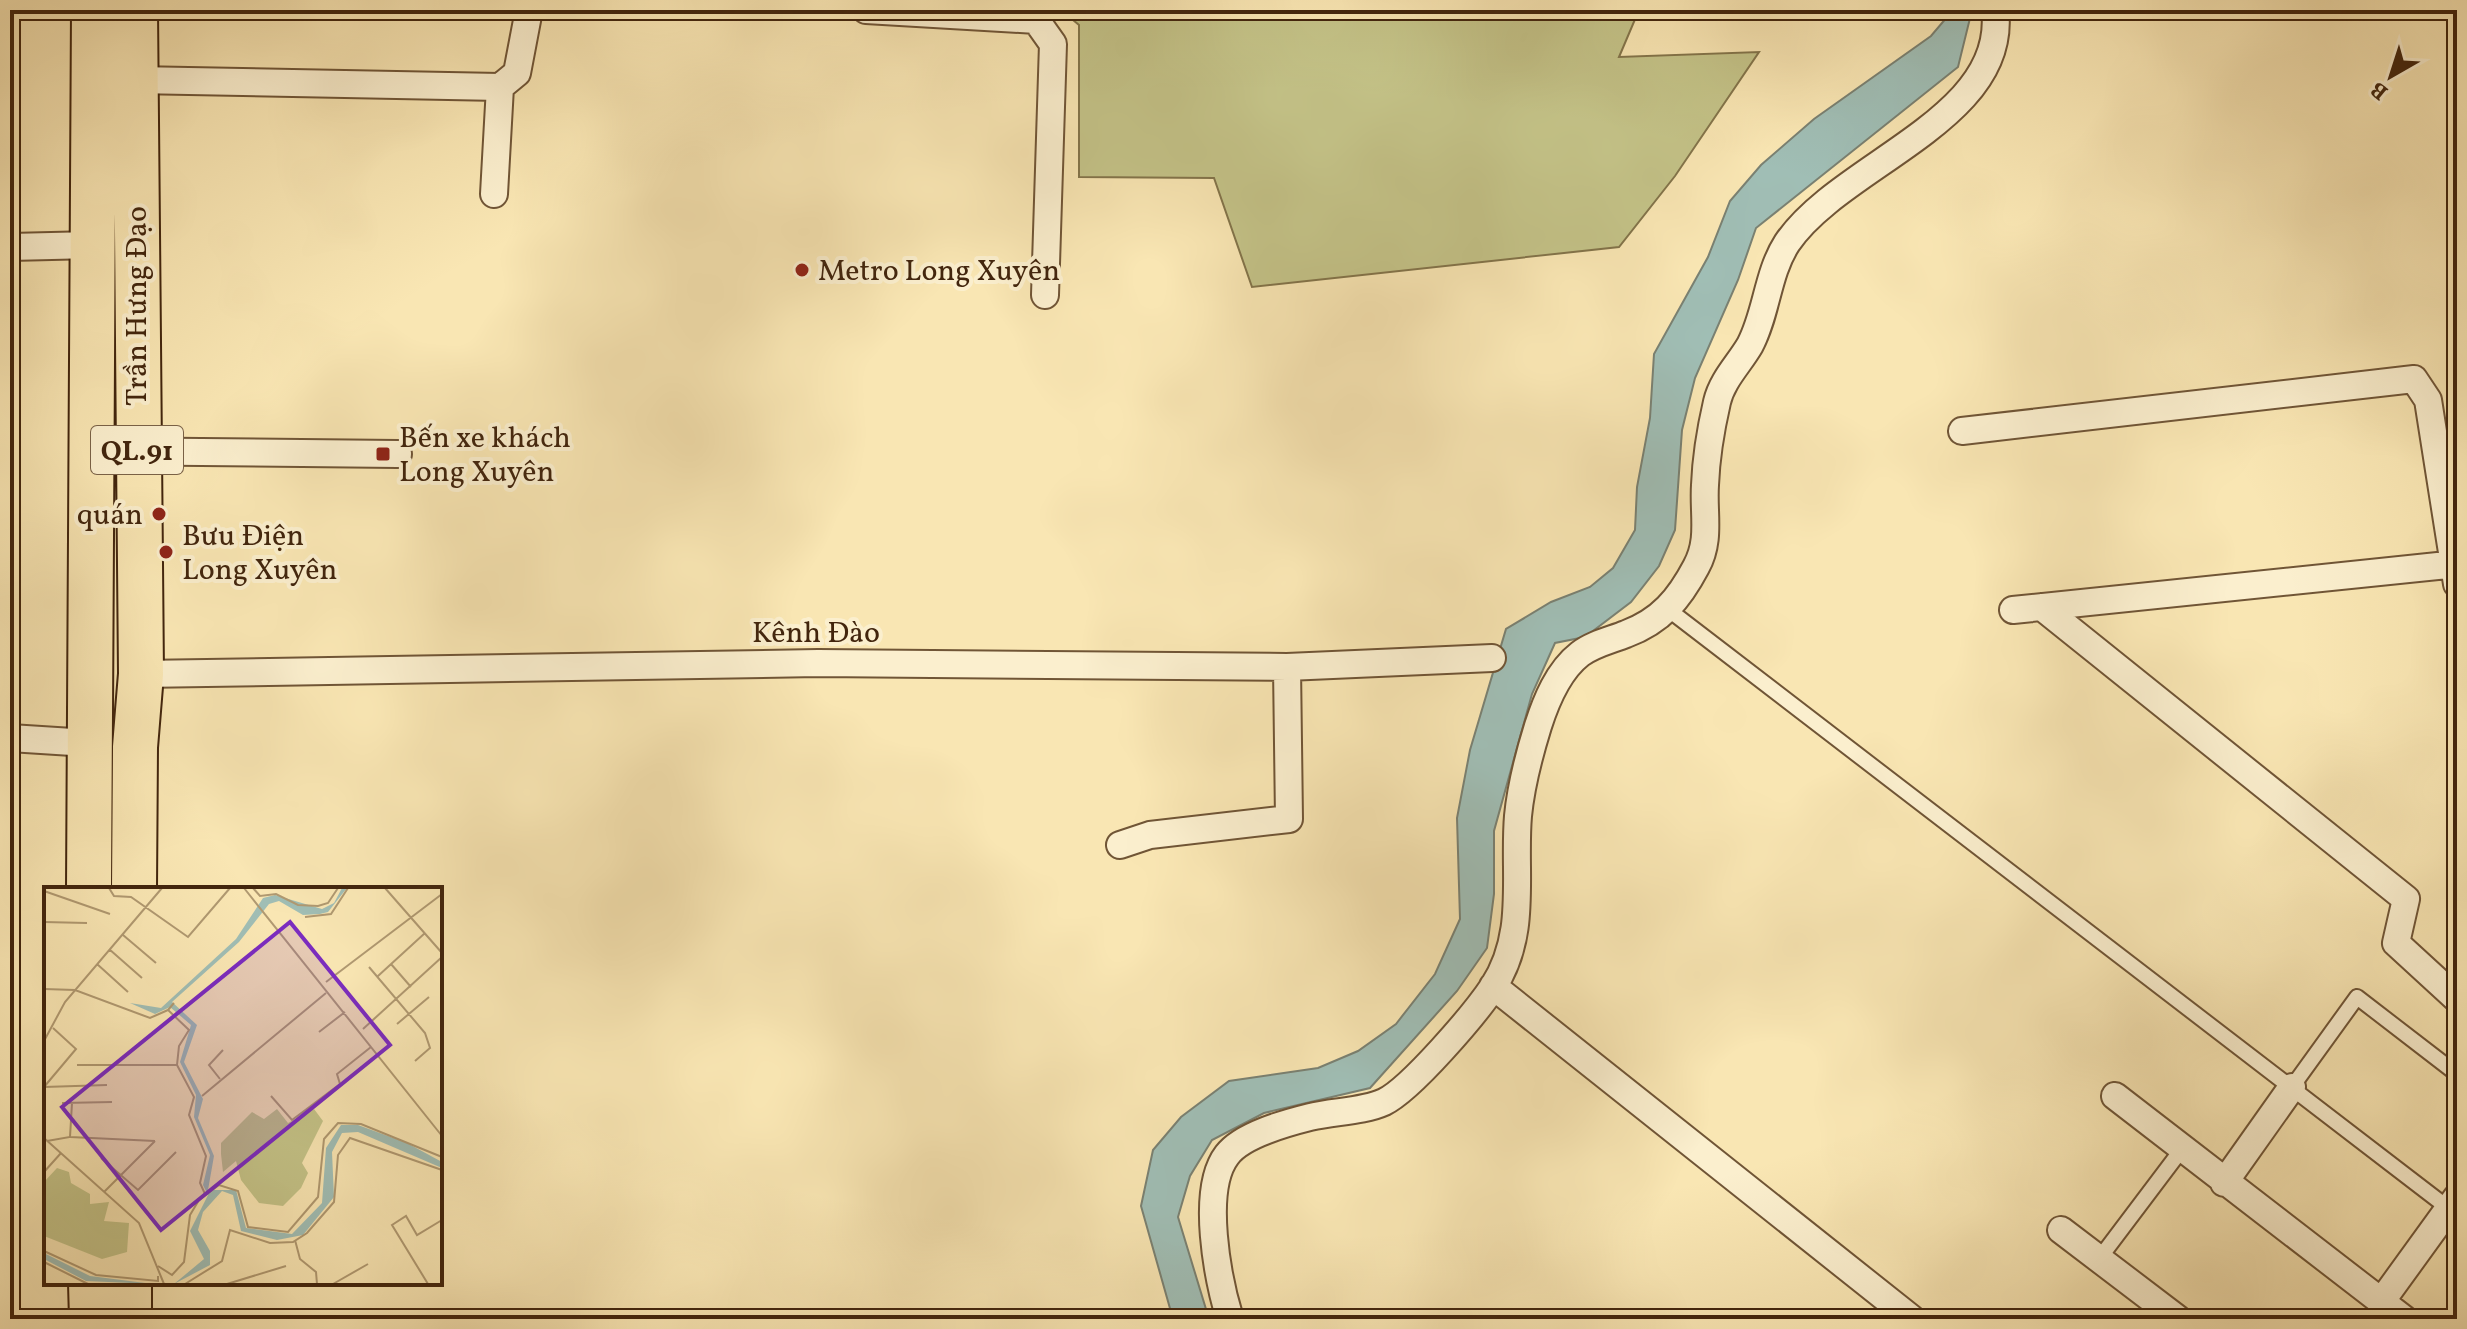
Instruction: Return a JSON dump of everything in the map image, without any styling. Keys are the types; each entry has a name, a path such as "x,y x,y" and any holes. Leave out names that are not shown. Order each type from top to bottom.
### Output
{"highway":[{"name":"Trần Hưng Đạo","path":"89,887 94,10"},
{"name":"Trần Hưng Đạo","path":"134,887 135,747 141,674 135,10"},
{"path":"88,743 135,747"},
{"path":"91,1285 92,1319"},
{"path":"129,1285 129,1319"}],"street":[{"path":"135,80 500,87 517,73 529,10"},
{"path":"866,10 1036,20 1053,44 1045,295"},
{"path":"1230,1319 1215,1255 1214,1196 1228,1154 1241,1143 1307,1118 1382,1103 1430,1060 1493,986 1507,959 1519,900 1518,817 1524,778 1552,690 1581,653 1635,631 1669,610 1700,562 1706,543 1705,487 1717,398 1752,340 1775,265 1785,245 1799,226 1869,168 1950,113 1965,97 1998,36 1995,10"},
{"path":"494,194 500,87"},
{"path":"10,247 93,245"},
{"path":"1962,431 2414,379 2428,400 2456,570 2013,610"},
{"path":"92,451 137,449 398,454"},
{"path":"2042,607 2406,899 2396,943 2457,999"},
{"name":"Kênh Đào","path":"141,674 818,663 1287,667 1492,658"},
{"path":"1120,845 1150,835 1289,819 1287,667"},
{"path":"10,738 88,743"},
{"path":"1493,986 1912,1319"},
{"path":"2224,1183 2292,1087"},
{"path":"2115,1096 2404,1319"},
{"path":"2381,1302 2454,1206"},
{"path":"2061,1230 2178,1319"}],"lane":[{"path":"1669,610 2292,1087 2454,1206"},
{"path":"2292,1087 2357,997 2457,1074"},
{"path":"2099,1259 2182,1149"}],"shaded area":[{"path":"1061,10 1639,10 1619,57 1759,52 1675,176 1619,247 1252,287 1214,178 1079,177 1079,25"}],"water":[{"path":"1953,10 1972,10 1958,67 1756,228 1738,280 1695,378 1682,430 1675,530 1659,566 1631,602 1585,637 1555,643 1532,694 1494,831 1494,894 1487,948 1457,991 1370,1088 1264,1113 1212,1140 1190,1176 1178,1217 1209,1319 1173,1319 1141,1206 1153,1150 1181,1117 1229,1081 1318,1068 1358,1051 1396,1024 1435,974 1460,919 1457,818 1470,750 1506,629 1551,602 1590,587 1613,568 1635,530 1637,487 1650,418 1654,354 1708,257 1730,201 1761,165 1814,119 1931,36"}],"place":[{"name":"Metro Long Xuyên","path":"802,270"},
{"name":"Bến xe khách Long Xuyên","path":"383,454"},
{"name":"quán","path":"159,514"},
{"name":"Bưu Điện Long Xuyên","path":"166,552"}]}
